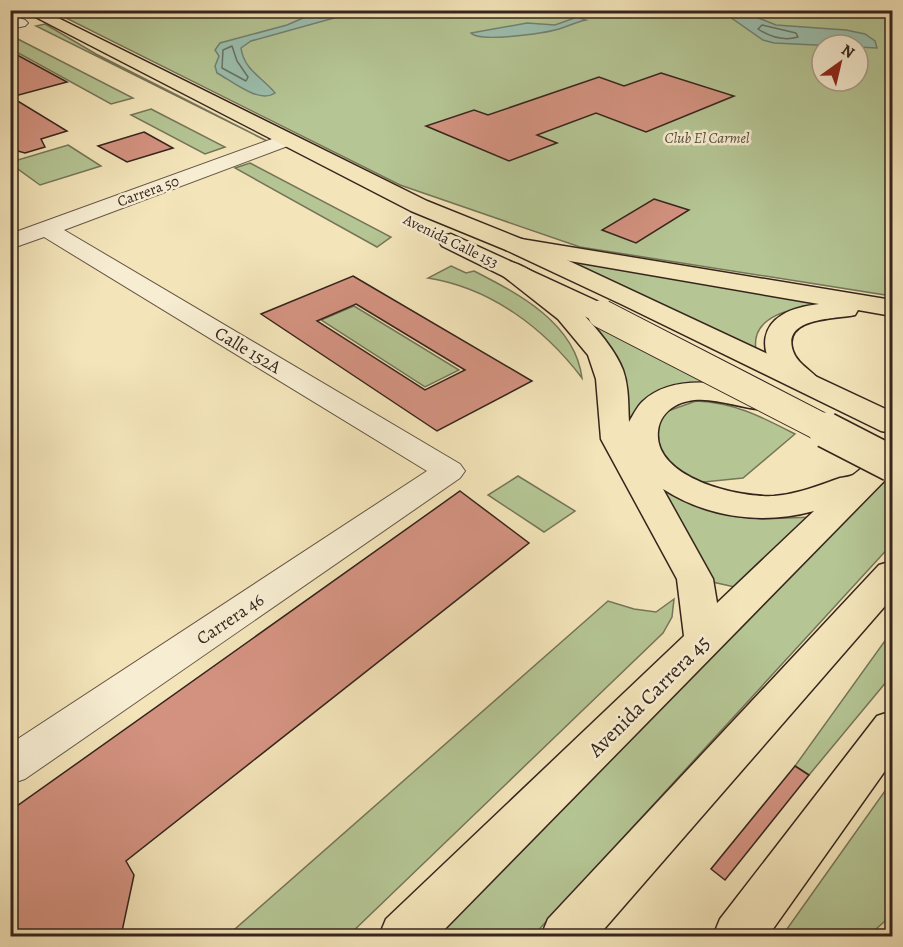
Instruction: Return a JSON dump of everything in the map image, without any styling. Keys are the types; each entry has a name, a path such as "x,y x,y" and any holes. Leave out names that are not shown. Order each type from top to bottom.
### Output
{"main road":[{"name":"Avenida Calle 153","path":"21,19 614,308 888,461"},
{"name":"Avenida Calle 153","path":"269,141 419,206 513,258"},
{"name":"Avenida Calle 153","path":"419,206 444,232 614,308 806,382 892,424"},
{"path":"513,258 892,308"},
{"path":"513,258 569,315 602,354 613,389 612,423 617,439 672,534 695,579 704,642"},
{"name":"Avenida Calle 153","path":"614,308 778,405 888,461"},
{"path":"806,382 783,363 778,354 778,335 783,327 804,315 835,309 871,311 892,316"},
{"path":"778,405 710,392 671,398 656,404 648,413 641,436 643,446 648,457 679,483 708,498 750,507 782,508 813,503 831,497 888,461"},
{"name":"Avenida Carrera 45","path":"404,936 888,461"},
{"path":"566,936 892,574"},
{"path":"738,936 892,728"}],"street":[{"name":"Carrera 50","path":"10,242 269,141"},
{"name":"Carrera 50","path":"10,230 269,141"},
{"name":"Calle 152A","path":"47,229 449,471"},
{"name":"Carrera 46","path":"10,767 449,471"}],"green space":[{"name":"Club El Carmel","path":"90,10 892,11 892,296 580,247 400,185 62,16"},
{"path":"45,24 96,54 273,144 36,26"},
{"path":"10,35 133,98 111,104 11,49"},
{"path":"151,109 225,147 205,154 131,115"},
{"path":"68,145 101,166 40,185 11,164 11,162"},
{"path":"250,163 391,237 377,247 235,168"},
{"path":"557,259 823,304 788,311 767,321 760,328 756,338 756,350"},
{"path":"451,266 466,273 474,271 526,300 542,312 557,326 568,341 577,359 582,378 551,343 514,313 473,291 428,278"},
{"path":"354,306 459,370 425,387 321,320"},
{"path":"575,308 729,387 692,384 627,432"},
{"path":"696,401 736,408 759,416 795,434 743,478 694,483 664,462 653,426 668,411"},
{"path":"640,467 733,515 761,519 812,517 739,588 708,581"},
{"path":"892,470 892,544 533,936 422,936 702,654"},
{"path":"518,476 575,511 544,532 488,495"},
{"path":"674,599 672,617 663,633 348,936 227,936 608,601 634,609 656,612"},
{"path":"892,631 892,675 809,775 795,766"},
{"path":"892,781 892,915 868,936 782,936"}],"water":[{"path":"300,11 349,11 334,18 251,41 241,48 250,68 275,93 269,96 254,94 217,73 215,66 219,56 215,50 220,43 287,25 303,18"},
{"path":"617,11 741,11 776,25 860,33 810,33 810,45 774,43 763,40 727,15"},
{"path":"577,17 586,20 540,33 486,37 471,33 527,23 555,25"},
{"path":"870,38 875,41 877,48 870,48"}],"building":[{"path":"10,51 67,82 11,97 67,131 41,139 45,147 25,153 10,149"},
{"path":"661,73 734,96 646,132 596,113 537,135 557,143 509,161 426,126 474,110 488,115 599,77 624,86"},
{"path":"144,132 173,148 127,162 98,146"},
{"path":"654,199 689,210 636,243 602,230"},
{"path":"353,276 532,381 437,431 261,314","holes":["356,304 465,370 425,390 317,321"]},
{"path":"460,491 529,543 126,861 134,875 121,936 10,936 10,811"},
{"path":"795,766 809,775 725,880 711,869"}]}
